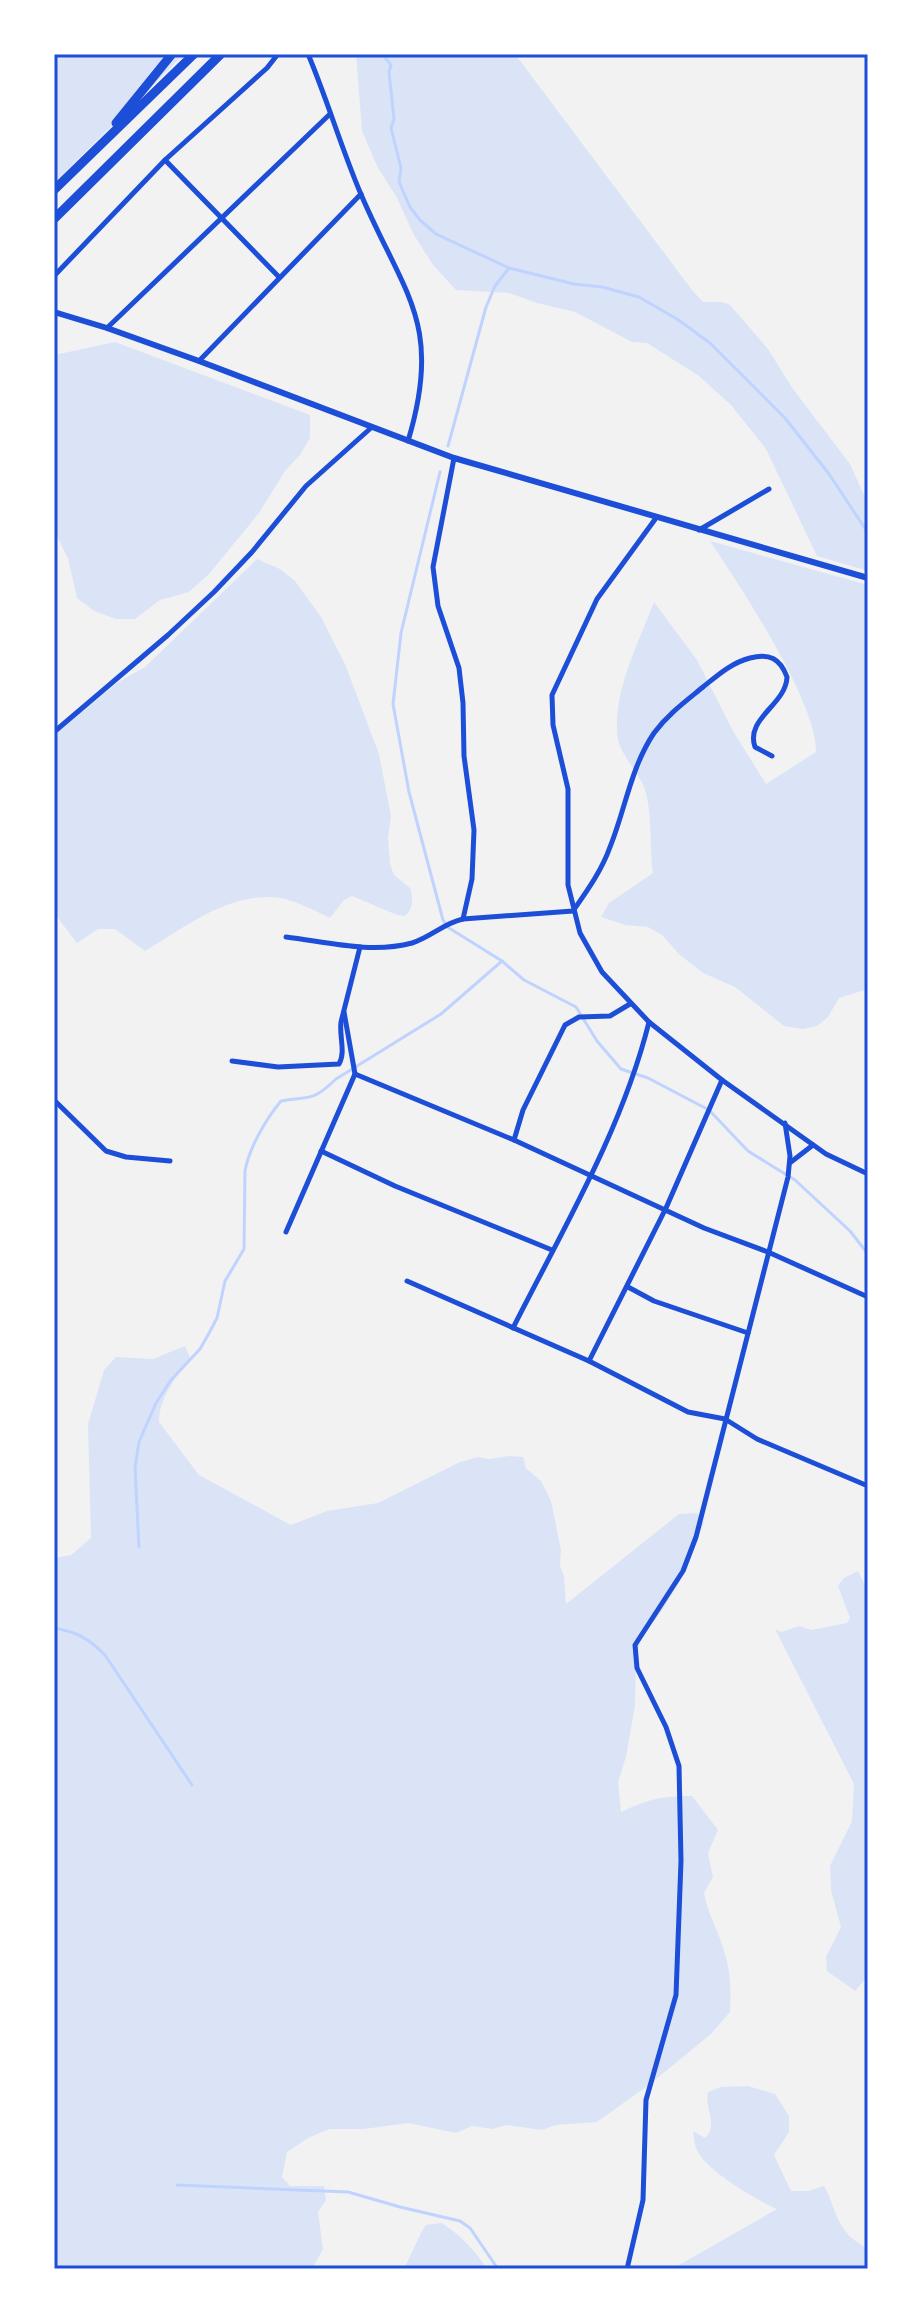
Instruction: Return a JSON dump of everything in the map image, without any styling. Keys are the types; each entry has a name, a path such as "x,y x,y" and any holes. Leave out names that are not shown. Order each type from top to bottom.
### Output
{"highway":[{"path":"87,157 172,54"},
{"path":"54,190 194,54"},
{"path":"54,219 221,54"}],"street":[{"path":"54,276 165,160 267,68 278,54"},
{"path":"308,54 361,194 399,270 419,323 422,390 408,441"},
{"path":"107,328 330,114"},
{"path":"165,160 278,276"},
{"path":"199,361 278,276 361,194"},
{"path":"54,312 199,361 454,458 868,578"},
{"path":"54,732 214,592 252,552 306,486 373,426"},
{"path":"454,458 433,567 438,606 459,668 464,756 474,830 472,879 463,919"},
{"path":"698,530 769,489"},
{"path":"656,518 597,599 552,695 553,725 568,789 568,885 580,933 602,972 649,1022 722,1080 813,1145 868,1174"},
{"path":"573,911 604,861 639,760 656,730 673,711 720,673 734,664 771,655 787,677 783,695 762,717 754,734 755,747 772,756"},
{"path":"286,937 375,948 413,942 448,922 463,919 573,911"},
{"path":"232,1061 278,1067 339,1064 342,1058 339,1032 360,947"},
{"path":"514,1140 523,1110 565,1025 579,1017 610,1016 630,1004"},
{"path":"286,1232 355,1074 344,1008"},
{"path":"513,1328 590,1175 630,1083 649,1022"},
{"path":"355,1074 514,1140 704,1228 768,1252 868,1297"},
{"path":"589,1361 666,1208 722,1080"},
{"path":"54,1100 106,1151 126,1157 170,1161"},
{"path":"627,2269 643,2200 646,2100 676,1995 681,1861 679,1766 666,1727 637,1668 635,1645 683,1571 704,1513 791,1163 785,1123"},
{"path":"791,1163 813,1145"},
{"path":"321,1151 395,1186 552,1250"},
{"path":"407,1281 589,1361 688,1412 725,1419 757,1439 868,1486"},
{"path":"628,1287 654,1301 748,1333"}],"shaded area":[{"path":"54,54 184,54 54,183"},
{"path":"356,54 515,54 692,290 703,302 730,305 768,349 793,389 850,464 868,504 868,571 817,556 766,449 731,405 699,376 647,343 632,342 575,312 509,293 456,290 433,265 414,235 362,131"},
{"path":"115,342 310,415 310,438 300,455 285,471 259,513 209,574 189,592 160,600 135,619 116,619 94,611 77,598 68,558 54,531 54,355"},
{"path":"710,541 868,585 868,989 839,998 828,1017 817,1026 803,1029 784,1026 735,987 703,973 680,955 662,935 648,927 625,925 601,917 609,903 653,873 647,797 641,780 620,746 617,715 624,682 654,602 697,660 733,731 766,784 816,752 813,730 791,675 757,614"},
{"path":"257,559 280,569 295,581 321,617 345,664 379,754 391,816 388,838 390,864 394,875 410,888 410,910 405,916 397,915 352,896 344,900 330,918 285,899 253,898 205,915 145,951 115,929 98,929 77,943 54,913 54,741 58,732 117,683 145,667"},
{"path":"185,1346 190,1358 165,1396 159,1422 199,1475 291,1525 327,1511 378,1503 460,1462 478,1457 523,1457 526,1468 541,1481 551,1501 561,1550 560,1566 566,1604 679,1514 697,1513 704,1523 684,1574 641,1639 636,1659 635,1705 626,1757 618,1782 621,1812 655,1799 692,1796 718,1830 708,1853 713,1877 704,1893 727,1961 730,2012 711,2034 597,2122 556,2125 542,2130 506,2125 492,2129 472,2126 456,2133 408,2123 364,2129 329,2129 308,2138 287,2152 282,2177 290,2186 324,2186 326,2200 318,2212 323,2249 312,2269 54,2269 54,1558 71,1555 91,1538 88,1424 104,1370 116,1357 153,1359"},
{"path":"858,1571 868,1592 868,1976 855,1991 827,1971 826,1957 841,1927 831,1890 830,1866 852,1821 854,1784 775,1629 781,1632 799,1626 812,1630 847,1623 850,1618 838,1586 844,1578"},
{"path":"748,2086 775,2094 789,2116 789,2132 774,2155 791,2191 808,2191 824,2186 843,2228 851,2238 868,2249 868,2269 672,2269 777,2209 745,2192 710,2167 695,2143 693,2131 705,2138 711,2127 708,2092 721,2087"},
{"path":"441,2223 467,2243 487,2269 404,2269 426,2225"}],"waterway":[{"path":"382,54 391,65 394,119 391,128 401,168 399,182 410,207 420,220 436,234 509,268 639,297 677,319 710,343 785,418 829,474 868,533"},
{"path":"448,446 486,307 495,286 509,268"},
{"path":"440,472 401,633 393,704 409,792 443,920 449,928 502,961 524,980 576,1007 597,1041 621,1069 648,1078 709,1110 748,1151 795,1180 850,1231 868,1254"},
{"path":"139,1547 135,1468 139,1442 156,1403 171,1380 200,1349 217,1318 225,1281 244,1249 245,1171 264,1125 281,1101 311,1097 322,1091 336,1079 441,1014 502,961"},
{"path":"54,1628 82,1637 105,1655 192,1785"},
{"path":"866,1957 868,1952"},
{"path":"177,2185 348,2192 460,2221 470,2228 498,2269"}]}
